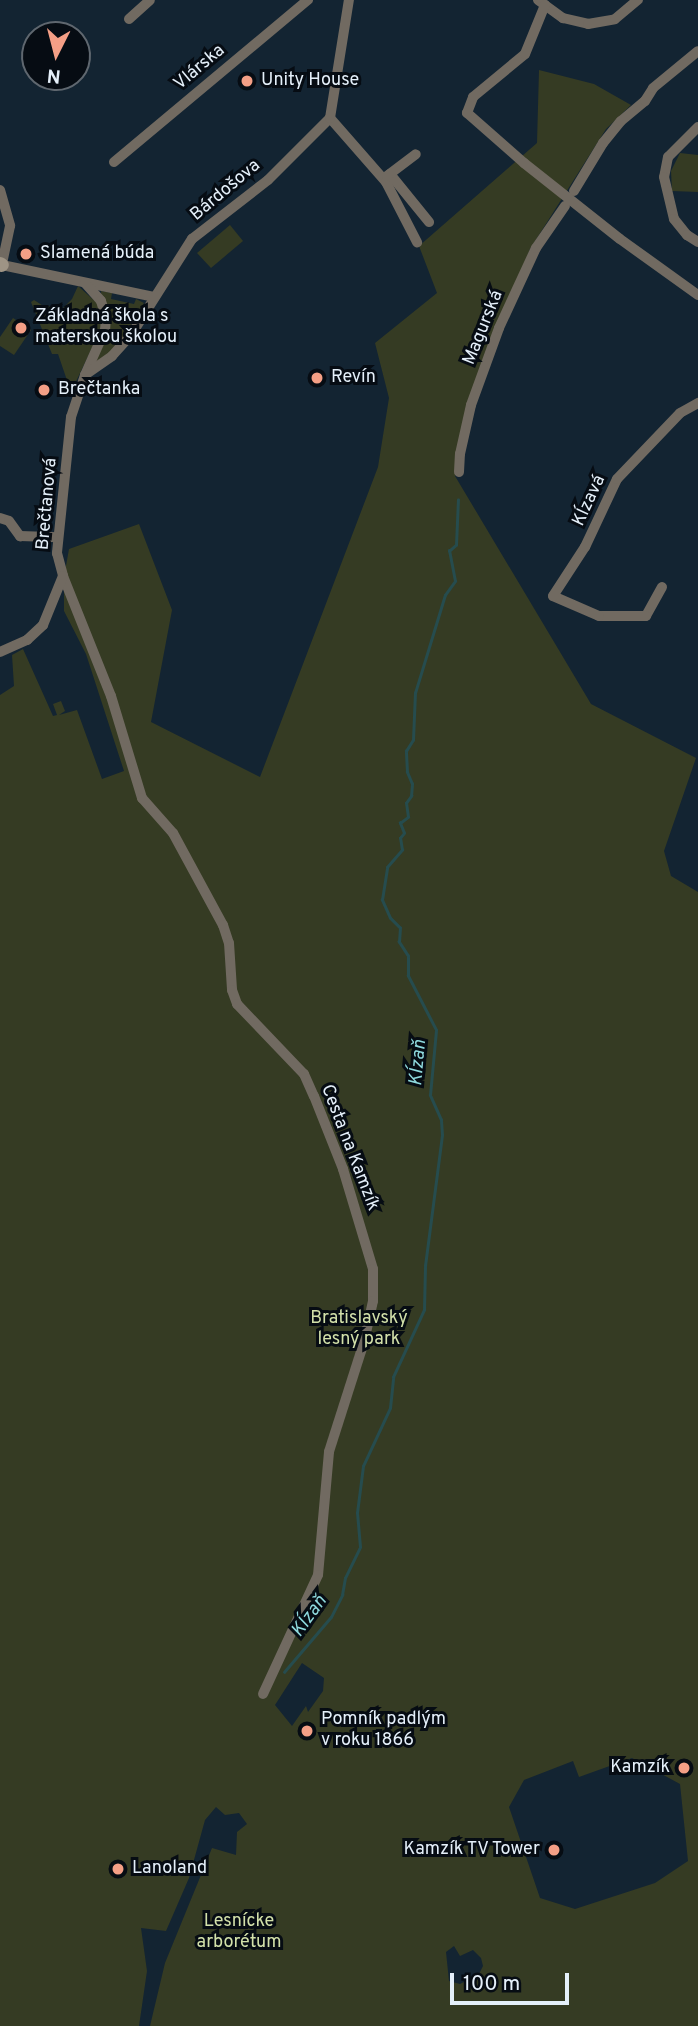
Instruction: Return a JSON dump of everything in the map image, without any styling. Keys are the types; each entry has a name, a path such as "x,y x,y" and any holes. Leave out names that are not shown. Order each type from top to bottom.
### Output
{"street":[{"path":"129,19 150,0"},
{"name":"Vlárska","path":"114,162 308,0"},
{"path":"349,0 330,118 429,222"},
{"path":"638,0 615,19 587,24 571,21 542,3 525,54 473,97 467,113 524,163 620,239 698,295"},
{"path":"574,191 621,121 645,102 653,88 698,51"},
{"name":"Bárdošova","path":"154,298 192,239 268,180 330,118"},
{"path":"698,127 668,157 664,177 674,219 687,235 698,242"},
{"path":"387,176 416,154"},
{"path":"387,176 416,242"},
{"path":"0,190 10,226 1,265 154,298 131,335 111,356 85,375"},
{"name":"Magurská","path":"459,472 460,454 471,405 499,328 536,247 565,206"},
{"name":"Brečtanová","path":"0,652 27,640 43,625 63,576 57,553 71,417 85,375 105,330 106,317 101,301 85,283"},
{"name":"Kĺzavá","path":"662,587 646,616 599,616 553,596 585,547 617,479 680,413 698,403"},
{"path":"0,518 9,521 20,536 58,537"},
{"name":"Cesta na Kamzík","path":"63,576 111,696 142,797 173,834 223,925 229,943 232,990 237,1004 304,1074 343,1170 373,1269 373,1301 364,1342 329,1452 318,1575 263,1694"}],"green space":[{"name":"Bratislavský lesný park","path":"539,70 594,84 631,105 606,129 530,249 470,406 455,476 591,704 696,758 664,851 671,876 698,892 698,2026 150,2026 165,1963 212,1848 236,1855 237,1832 247,1824 239,1813 225,1815 216,1807 205,1820 189,1878 166,1931 141,1928 147,1971 139,2026 0,2026 0,695 14,686 12,655 23,649 53,716 57,715 53,704 61,701 65,711 59,715 77,710 102,779 124,771 86,654 64,611 64,577 69,549 139,524 172,610 151,722 260,777 378,467 389,398 375,343 437,293 419,246 537,143","holes":["302,1663 324,1678 323,1691 308,1712 306,1706 292,1726 275,1705","632,1758 680,1784 688,1861 655,1883 575,1909 540,1898 509,1807 524,1780 573,1761 579,1777","454,1946 460,1956 473,1950 481,1958 483,1966 479,1974 460,1984 449,1981 446,1952"]},
{"path":"680,153 698,155 698,192 672,191 671,171"},
{"path":"230,225 243,241 211,268 197,253"},
{"path":"78,286 97,303 101,315 101,329 71,392 58,354 52,354 31,302 34,300 45,307 57,305 61,310 72,299"},
{"path":"101,291 112,293 111,299 134,304 136,299 144,303 119,345 91,369 104,342"},
{"path":"13,318 31,330 14,355 0,346 0,337"}],"waterway":[{"name":"Kĺzaň","path":"284,1672 331,1617 342,1595 345,1578 360,1547 357,1513 363,1466 390,1408 393,1377 424,1310 425,1266 442,1135 441,1120 430,1095 436,1030 408,976 408,956 399,942 400,928 390,918 382,900 387,867 402,850 400,838 404,833 400,823 408,817 406,803 411,796 412,784 407,772 406,751 413,740 415,693 445,595 455,581 449,551 456,545 458,500"}],"place":[{"name":"Unity House","path":"247,81"},
{"name":"Slamená búda","path":"26,254"},
{"name":"Základná škola s materskou školou","path":"21,328"},
{"name":"Revín","path":"317,378"},
{"name":"Brečtanka","path":"44,390"},
{"name":"Pomník padlým v roku 1866","path":"307,1731"},
{"name":"Kamzík","path":"684,1768"},
{"name":"Kamzík TV Tower","path":"554,1850"},
{"name":"Lanoland","path":"118,1869"}],"park label":[{"name":"Lesnícke arborétum","path":"239,1933"}]}
